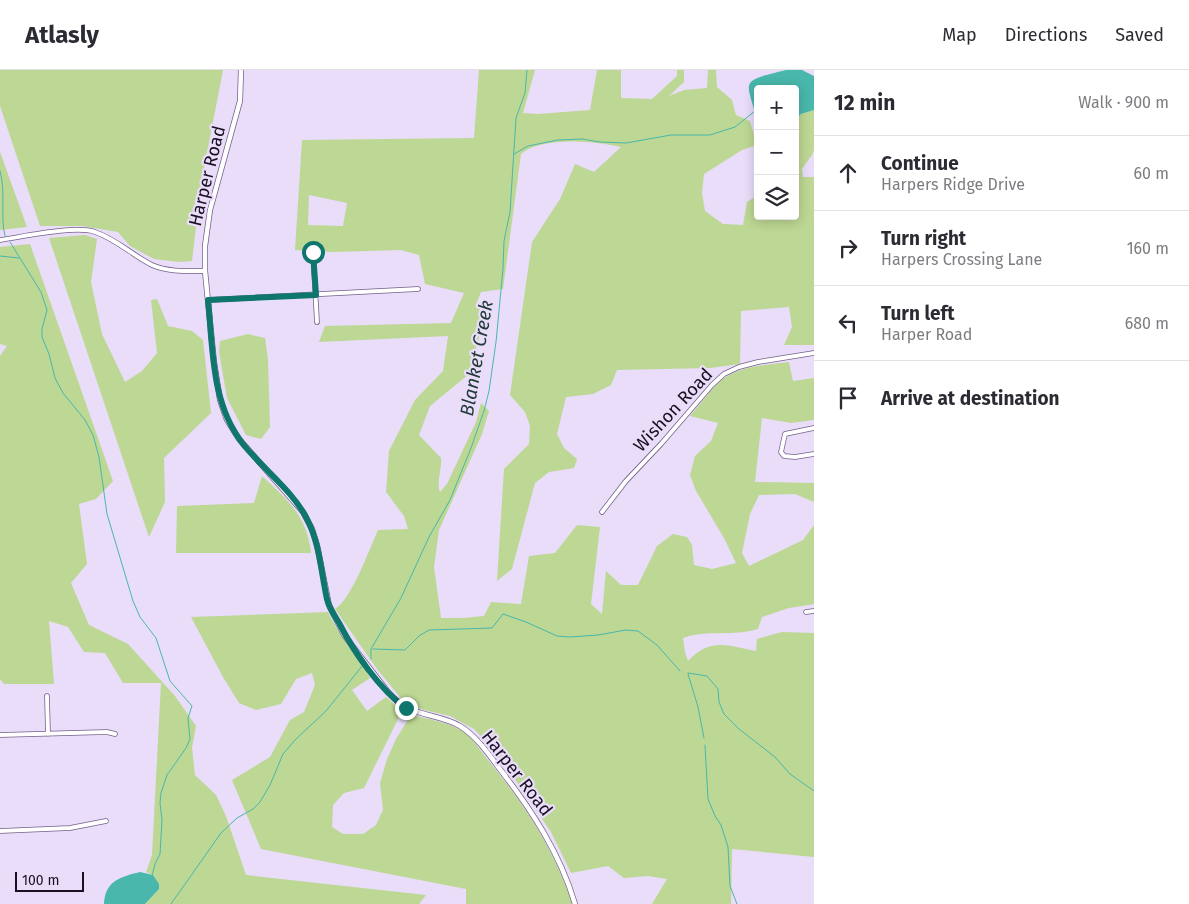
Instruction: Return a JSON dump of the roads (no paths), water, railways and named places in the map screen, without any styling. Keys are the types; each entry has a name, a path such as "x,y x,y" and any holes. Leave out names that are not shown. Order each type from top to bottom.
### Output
{"street":[{"name":"Harper Road","path":"241,70 240,101 207,223 204,270 214,362 223,410 239,439 308,519 317,545 329,605 344,635 396,701 406,708 456,724 483,747 519,794 542,829 568,881 575,904"},
{"path":"0,240 79,230 93,231 107,237 153,266 170,270 204,270"},
{"path":"313,252 318,322"},
{"path":"208,300 418,289"},
{"name":"Wishon Road","path":"602,512 626,481 724,374 739,367 758,362 814,353"},
{"path":"814,428 785,434 781,452 784,456 795,457 814,454"},
{"path":"806,612 814,610"},
{"path":"47,696 48,734"},
{"path":"0,735 107,732 115,734"},
{"path":"0,831 70,828 106,821"}],"waterway":[{"name":"Blanket Creek","path":"371,659 371,649 401,598 429,537 450,500 484,411 496,342 504,241 510,212 516,118 525,93 527,70"},
{"path":"514,154 528,146 558,140 582,139 626,143 671,135 710,135 735,127 754,112"},
{"path":"0,171 3,187 5,236"},
{"path":"10,242 41,292 47,310 42,337 49,354 55,378 63,393 85,420 93,435 99,457 107,514 133,601 140,617 156,638 170,681 192,706 188,718 190,739 167,775 161,793 160,854 152,876"},
{"path":"0,256 19,258"},
{"path":"373,649 405,650 419,636 429,630 492,628 503,614 557,636 570,637 626,630 638,631 657,645 680,671"},
{"name":"Blanket Creek","path":"171,904 221,833 237,818 253,809 260,802 270,785 283,754 326,711 363,665"},
{"path":"688,673 707,676 718,689 719,702 724,714 739,729 775,757 790,774 814,791"},
{"path":"688,674 698,707 704,738"},
{"path":"705,745 708,799 721,825 728,847 730,886 737,904"}]}
